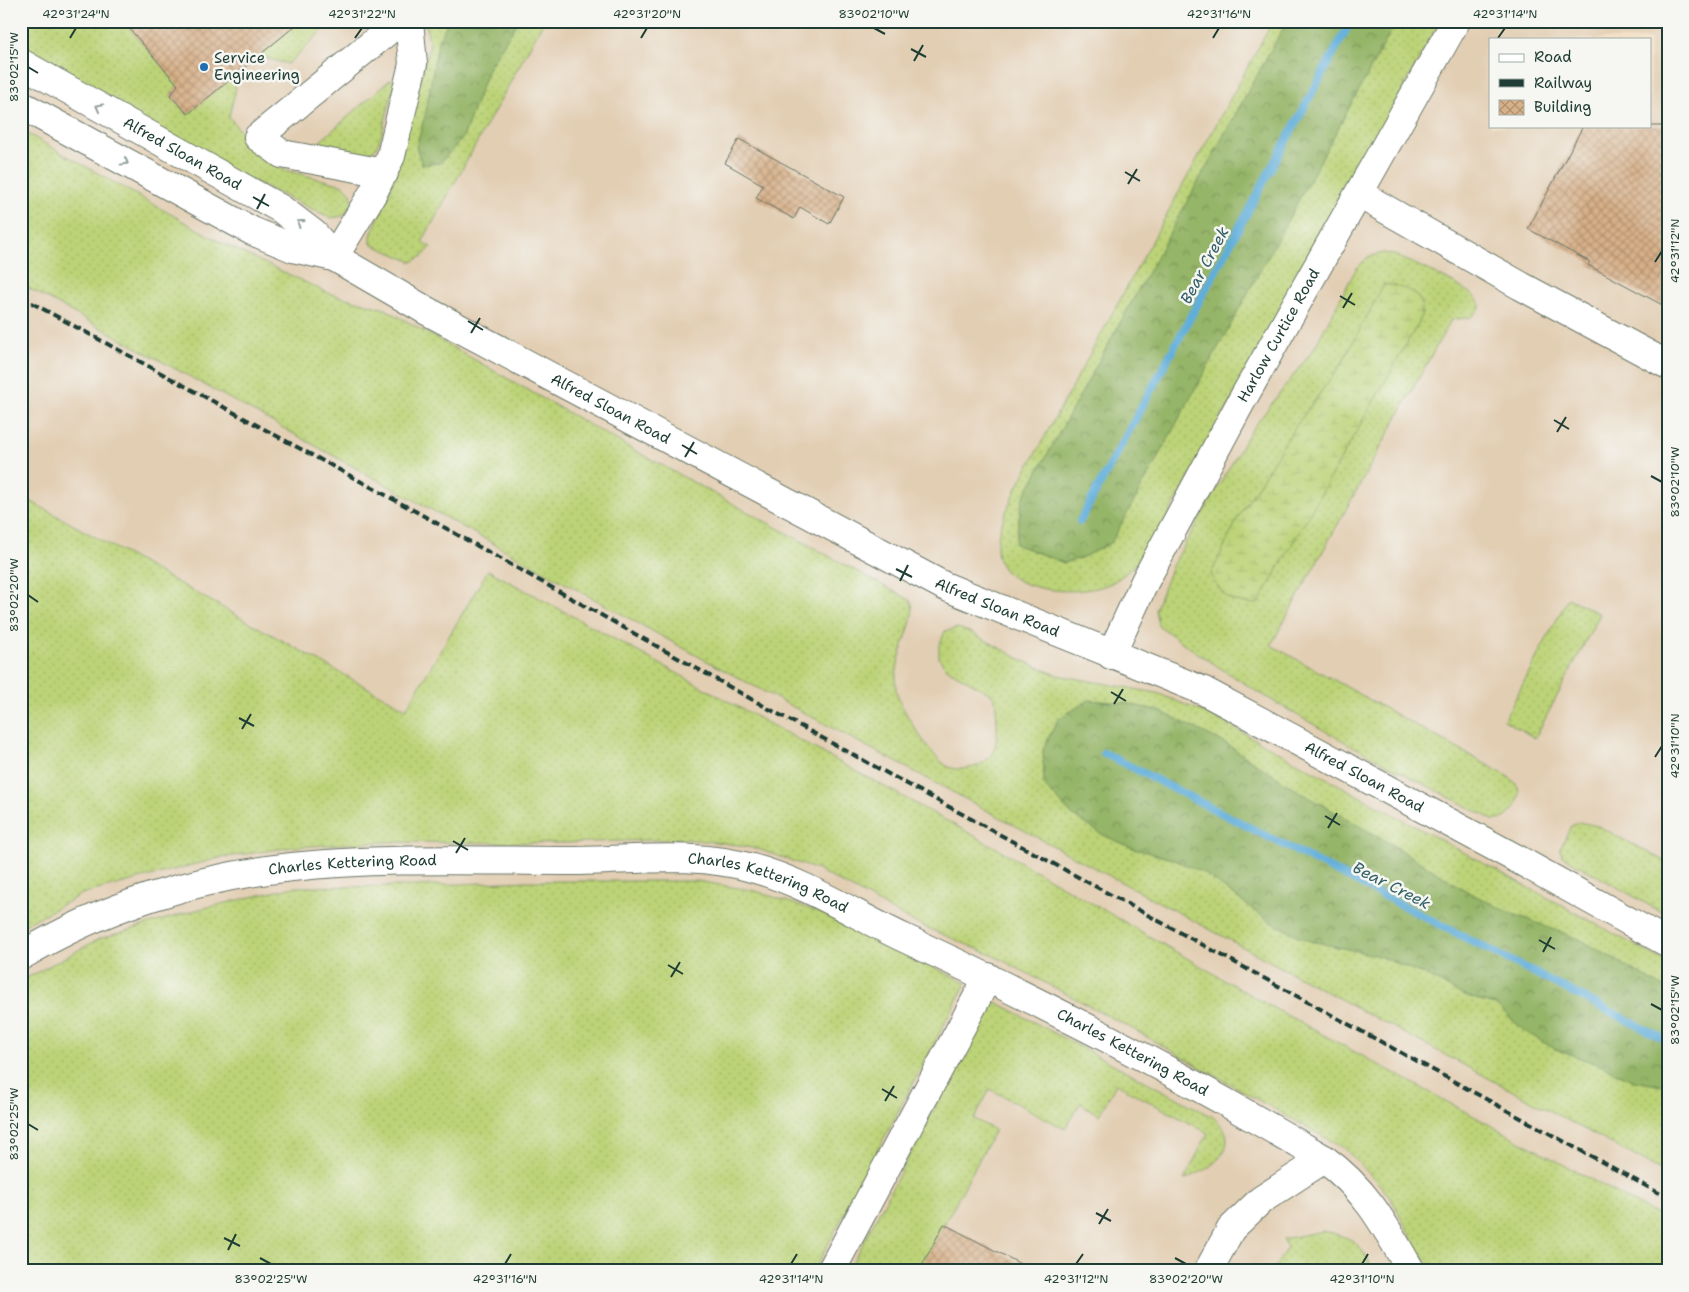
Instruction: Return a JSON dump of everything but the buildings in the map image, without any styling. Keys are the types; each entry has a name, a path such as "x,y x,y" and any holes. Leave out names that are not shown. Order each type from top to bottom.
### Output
{"lane":[{"path":"384,173 282,154 258,137 400,21"},
{"path":"334,257 384,173 390,156 413,64 410,31 406,21"},
{"name":"Harlow Curtice Road","path":"1111,655 1145,581 1241,402 1456,21"},
{"name":"Alfred Sloan Road","path":"21,63 281,209 314,234 334,257"},
{"name":"Alfred Sloan Road","path":"21,105 252,231 293,248 334,257 427,311 944,586 1204,691 1519,860 1668,943"},
{"path":"1360,194 1521,286 1668,365"},
{"name":"Charles Kettering Road","path":"21,956 109,912 209,881 291,867 374,862 577,861 667,857 707,859 749,867 792,880 900,936 988,977 1131,1049 1324,1159 1348,1176 1365,1196 1412,1271"},
{"path":"831,1271 988,977"},
{"path":"1208,1271 1231,1229 1261,1200 1324,1159"}],"shaded area":[{"path":"21,21 1668,21 1668,1271 21,1271"}],"green space":[{"path":"21,21 123,21 178,85 170,95 187,114 233,77 236,89 229,116 253,150 266,162 285,170 343,185 351,193 353,205 343,216 331,218 194,153 21,50"},
{"path":"301,21 332,21 288,64 258,56"},
{"path":"425,21 544,21 422,242 431,247 423,256 412,262 371,244 371,235 389,194 430,45"},
{"path":"448,21 518,21 488,69 463,138 440,163 422,165 416,147 426,112 438,41"},
{"path":"1273,21 1440,21 1152,545 1129,570 1113,582 1101,587 1067,591 1030,585 1015,579 1004,569 998,557 997,548 1000,530 1017,487"},
{"path":"1287,21 1393,21 1388,37 1111,543 1081,558 1064,563 1015,544 1022,500"},
{"path":"391,79 395,82 381,137 376,148 365,156 310,150"},
{"path":"21,130 222,243 328,293 385,309 632,449 910,600 913,608 912,618 899,659 896,689 900,702 915,728 927,746 947,766 955,769 966,768 985,761 994,750 997,736 994,696 949,670 939,658 939,646 945,631 958,628 972,633 1026,662 1057,675 1157,693 1208,714 1668,963 1668,1174 705,660 21,284"},
{"path":"1383,253 1392,254 1453,283 1475,297 1480,303 1480,309 1471,317 1451,320 1271,645 1512,779 1518,787 1518,798 1509,815 1499,820 1493,820 1279,705 1238,680 1158,625 1155,610 1172,566 1250,432 1313,350 1356,269 1368,257"},
{"path":"1384,284 1401,287 1415,294 1422,305 1419,322 1258,604 1234,601 1224,595 1211,574 1239,516 1293,430 1342,363"},
{"path":"21,496 406,709 488,570 993,846 1268,1005 1668,1221 1668,1271 1622,1271 1594,1267 1546,1271 1436,1271 1418,1251 1393,1202 1381,1186 1345,1149 1131,1028 996,957 911,921 818,870 758,849 685,839 562,843 384,842 293,847 219,858 82,894 21,927"},
{"path":"1568,598 1600,614 1535,738 1504,720"},
{"path":"1089,700 1125,703 1160,711 1225,743 1293,788 1389,843 1470,893 1506,911 1581,940 1668,990 1668,1087 1634,1081 1600,1065 1555,1049 1524,1031 1498,1006 1462,995 1430,977 1379,956 1306,940 1267,920 1204,873 1172,859 1135,849 1103,835 1072,815 1044,785 1043,749 1058,719"},
{"path":"1579,822 1598,826 1668,863 1668,916 1562,856 1560,849 1571,826"},
{"path":"527,881 697,881 756,891 821,913 966,983 814,1271 21,1271 21,981 99,939 196,910 294,887 415,886"},
{"path":"992,1000 1213,1117 1226,1133 1227,1142 1225,1149 1215,1162 1200,1173 1184,1180 1208,1133 1116,1084 1099,1115 1080,1103 1065,1129 990,1089 974,1119 995,1130 919,1271 848,1271"},
{"path":"1323,1231 1350,1239 1360,1247 1374,1271 1273,1271 1287,1247 1283,1239"}],"waterway":[{"name":"Bear Creek","path":"1080,521 1351,21"},
{"name":"Bear Creek","path":"1104,753 1668,1041"}],"railway":[{"path":"21,297 415,511 771,710 1668,1198"}],"place":[{"name":"Service Engineering","path":"204,67"}]}
